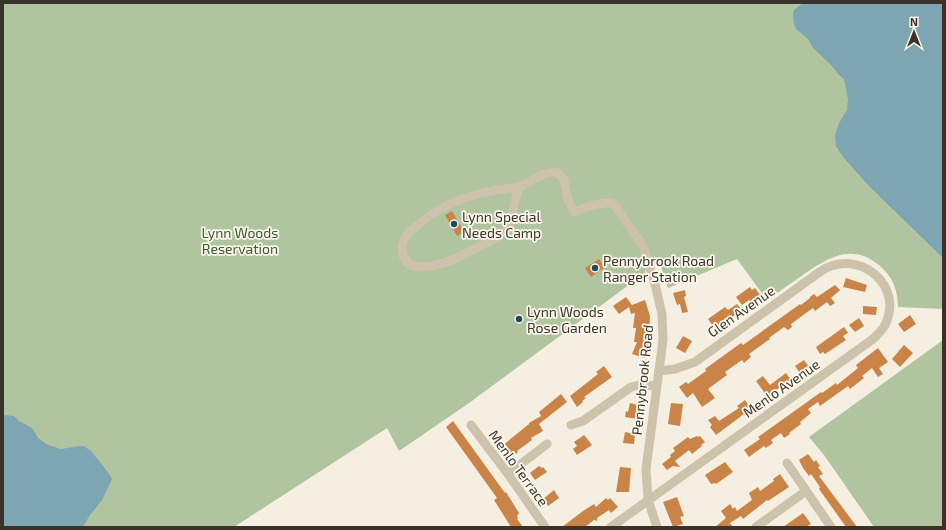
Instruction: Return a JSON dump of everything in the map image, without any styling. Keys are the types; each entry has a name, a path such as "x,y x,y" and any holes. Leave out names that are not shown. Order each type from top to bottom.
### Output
{"street":[{"name":"Pennybrook Road","path":"520,187 508,226 500,235 442,264 415,266 404,258 402,244 407,235 442,207 472,195 494,189 520,187 550,172 556,172 564,179 568,200 574,212 609,203 615,205 642,246 660,303 663,328 659,371 646,466 648,500 657,527"},
{"name":"Menlo Avenue","path":"611,527 865,345 881,331 887,320 889,306 887,294 882,282 871,271 859,265 848,263 836,264"},
{"name":"Glen Avenue","path":"659,371 675,369 694,362 822,271 836,264"},
{"path":"571,425 583,421 631,387 639,385 657,386"},
{"name":"Menlo Terrace","path":"471,425 545,527"},
{"path":"508,474 547,444"},
{"path":"788,463 831,527"},
{"path":"756,527 806,491"}],"green space":[{"name":"Lynn Woods Reservation","path":"3,3 943,3 943,309 898,307 896,290 885,270 869,259 859,255 839,255 829,259 819,264 767,300 737,259 668,288 659,261 646,268 645,273 469,403 399,451 387,428 234,527 3,527"},
{"path":"943,340 943,527 874,527 824,455 809,437"}],"water":[{"path":"803,3 943,3 943,258 869,186 843,157 836,146 835,135 839,123 847,110 848,99 845,83 843,78 813,48 808,39 796,29 794,24 794,10"},
{"path":"3,415 14,416 19,421 32,428 38,438 46,444 61,449 84,446 91,451 109,474 112,479 102,500 83,527 3,527"}],"building":[{"name":"Lynn Special Needs Camp","path":"452,211 464,232 457,236 445,215"},
{"name":"Pennybrook Road Ranger Station","path":"599,259 605,267 591,277 585,268"},
{"path":"846,278 867,285 865,292 843,287"},
{"path":"835,285 840,290 831,298 835,303 830,306 827,302 815,311 813,308 791,324 792,327 788,330 784,327 769,338 770,339 749,354 751,357 744,363 742,360 725,372 727,375 708,389 715,398 702,407 693,393 687,398 679,387 686,382 688,384 706,371 705,369 741,343 743,345 800,304 801,305 814,294 817,297"},
{"path":"750,287 752,290 755,288 761,296 751,302 749,300 742,305 736,297"},
{"path":"685,290 686,296 684,297 688,312 682,313 680,304 677,305 673,293"},
{"path":"626,297 632,305 645,300 650,316 648,350 644,358 632,354 637,342 634,342 636,328 633,328 635,313 631,314 629,307 619,314 613,306"},
{"path":"737,304 742,310 715,329 708,319 725,307 728,310"},
{"path":"863,306 877,307 876,315 863,314"},
{"path":"910,315 916,324 904,332 898,324"},
{"path":"859,318 864,326 855,332 849,325"},
{"path":"844,327 848,333 843,336 846,340 825,354 823,352 820,354 816,347"},
{"path":"683,336 692,341 685,353 676,348"},
{"path":"904,345 913,353 900,367 892,359"},
{"path":"878,348 888,362 879,368 883,374 878,377 872,368 862,376 864,378 850,389 848,386 820,406 818,402 808,409 811,413 800,422 801,424 789,433 790,434 784,438 781,433 771,440 773,443 766,448 764,446 749,457 744,450 760,439 758,437 821,392 822,393 836,383 837,385 858,368 856,365"},
{"path":"804,360 809,367 800,373 795,366"},
{"path":"604,366 612,377 584,397 586,398 577,407 570,396 598,374 596,372"},
{"path":"786,373 791,380 767,396 756,381 763,376 770,385"},
{"path":"561,394 567,402 539,424 543,431 531,438 532,440 517,451 518,452 511,458 502,446 529,423 541,416 539,412"},
{"path":"745,400 752,411 745,416 744,414 716,435 710,427 712,425 708,420 715,416 719,421 739,408 737,406"},
{"path":"630,403 638,405 637,413 644,415 643,420 625,417"},
{"path":"671,403 683,404 680,426 668,424"},
{"path":"453,421 505,493 506,492 519,513 517,519 523,527 511,527 494,500 497,498 446,427"},
{"path":"625,432 635,434 634,444 623,443"},
{"path":"584,435 592,445 577,455 573,449 577,446 574,442"},
{"path":"700,436 705,442 701,445 702,446 692,454 689,450 675,461 680,467 673,466 667,470 662,464 671,457 670,455 675,451 673,448 688,437 690,439"},
{"path":"808,454 814,462 816,460 820,466 818,467 823,474 819,476 857,527 846,527 819,489 820,487 811,474 809,476 803,468 799,460"},
{"path":"725,462 733,472 716,484 711,484 705,475"},
{"path":"539,466 542,468 543,467 547,472 535,480 530,473"},
{"path":"620,467 631,468 629,492 616,492"},
{"path":"780,474 789,487 768,501 767,500 743,519 741,516 730,523 733,527 715,527 726,518 721,511 730,504 733,509 735,507 737,511 752,500 749,493 758,487 760,491 774,481 773,479"},
{"path":"554,490 559,498 548,506 543,499"},
{"path":"677,497 684,516 680,517 683,524 673,527 663,502"},
{"path":"606,498 608,500 610,498 618,507 611,513 609,510 597,518 597,521 594,520 585,527 562,527 594,504 596,507"},
{"path":"803,513 811,524 806,527 783,527"}],"place":[{"name":"Lynn Special Needs Camp","path":"454,224"},
{"name":"Pennybrook Road Ranger Station","path":"595,268"},
{"name":"Lynn Woods Rose Garden","path":"519,319"}]}
